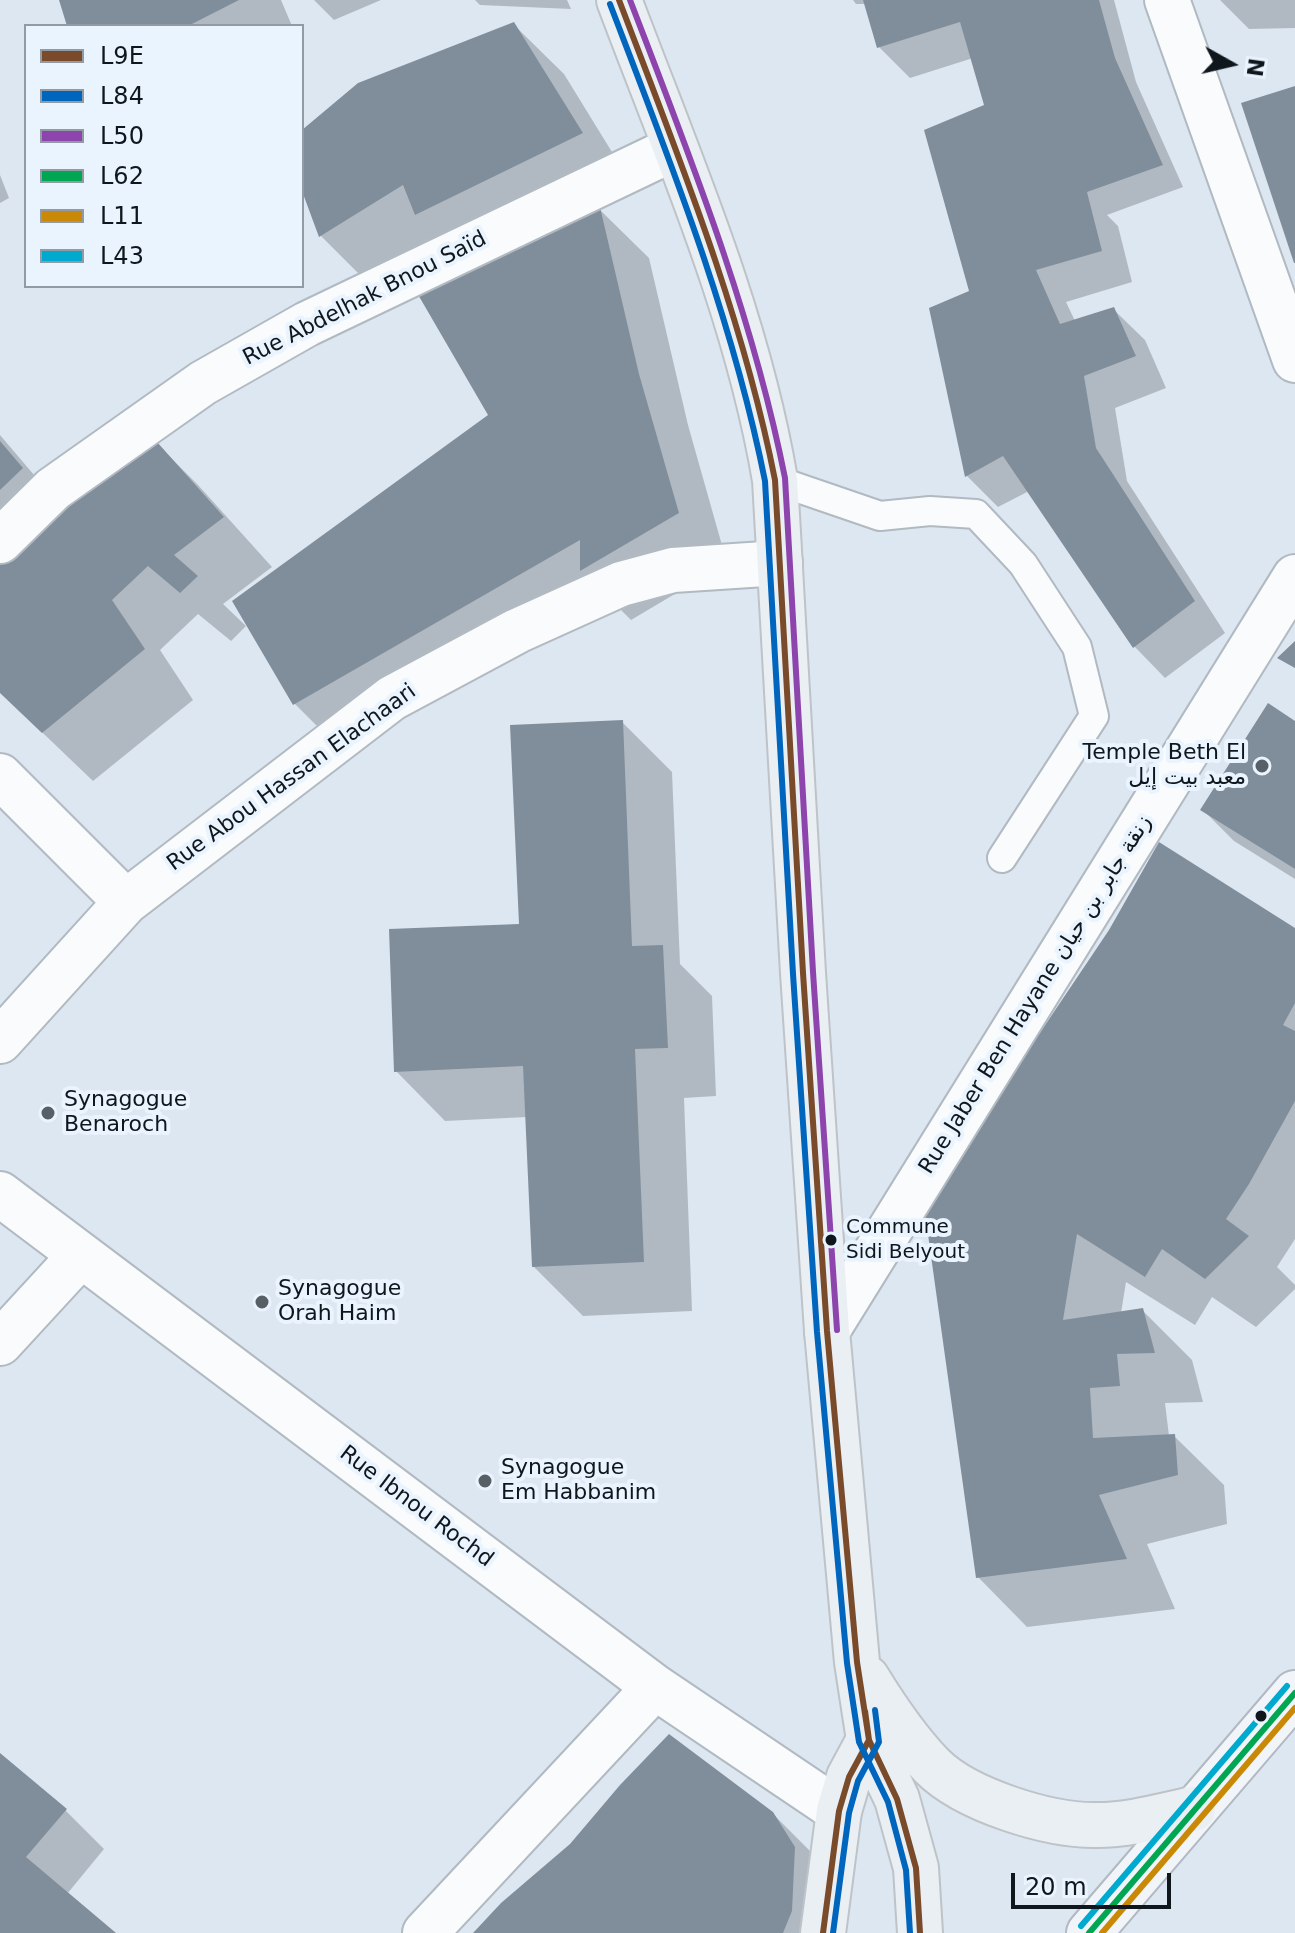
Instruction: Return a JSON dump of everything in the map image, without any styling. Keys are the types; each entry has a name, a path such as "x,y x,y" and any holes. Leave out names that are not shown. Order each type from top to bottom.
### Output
{"main road":[{"path":"619,0 731,299 750,362 775,480 827,1331 857,1662 869,1740 897,1799 916,1868 920,1933"},
{"path":"857,1662 894,1721 934,1768 959,1786 987,1799 1055,1820 1094,1825 1134,1823 1193,1809"},
{"path":"1089,1933 1295,1693"},
{"path":"823,1933 839,1811 849,1777 869,1740"}],"street":[{"path":"1167,0 1295,360"},
{"name":"Rue Abdelhak Bnou Saïd","path":"0,541 53,489 203,383 307,324 675,148"},
{"name":"Rue Abou Hassan Elachaari","path":"0,1041 126,902 392,698 517,631 621,584 673,570 780,563"},
{"name":"Rue Jaber Ben Hayane زنقة جابر بن حيان","path":"827,1331 1295,577"},
{"path":"0,776 126,902"},
{"name":"Rue Ibnou Rochd","path":"0,1194 655,1687 839,1811"},
{"path":"0,1343 81,1255"},
{"path":"425,1933 655,1687"}],"lane":[{"path":"775,480 880,516 930,511 976,514 1023,564 1077,647 1094,716 1002,858"}],"building":[{"path":"59,0 239,0 192,24 66,24"},
{"path":"863,0 1099,0 1115,58 1163,165 1087,192 1102,251 1036,270 1060,324 1114,307 1136,356 1084,376 1096,448 1195,601 1133,648 1003,456 965,477 929,308 969,291 924,130 984,105 960,22 877,48"},
{"path":"514,22 583,133 415,215 403,185 319,237 304,196 304,128 358,83"},
{"path":"1295,86 1295,263 1294,263 1241,103"},
{"path":"600,207 639,374 679,513 580,571 580,540 293,705 232,601 488,415 413,286"},
{"path":"149,433 224,517 174,555 198,576 180,593 148,566 112,600 145,649 42,733 0,693 0,561"},
{"path":"0,441 23,468 0,490"},
{"path":"1295,641 1295,668 1277,658"},
{"name":"Temple Beth El معبد بيت إيل","path":"1268,703 1295,721 1295,869 1200,810"},
{"path":"623,720 632,946 663,945 668,1048 635,1049 644,1262 532,1267 523,1066 394,1072 389,929 519,924 510,725"},
{"path":"1159,842 1295,928 1295,1003 1283,1025 1295,1031 1295,1101 1226,1219 1249,1236 1205,1279 1162,1249 1145,1277 1077,1234 1063,1320 1143,1308 1155,1353 1117,1354 1120,1386 1090,1388 1093,1438 1175,1434 1178,1475 1099,1495 1127,1559 976,1578 925,1213 968,1128 1031,1046 1109,930"},
{"path":"669,1734 773,1812 795,1847 792,1911 783,1933 473,1933 501,1903 570,1844"},
{"path":"0,1753 67,1809 26,1857 116,1933 0,1933"}],"transit line":[{"name":"L9E","path":"619,0 727,296 775,480 827,1331 857,1662 869,1740 897,1799 916,1868 920,1933"},
{"name":"L50","path":"630,0 718,236 755,355 785,478 837,1330"},
{"name":"L84","path":"610,4 698,240 735,359 765,481 817,1332 847,1663 859,1742 888,1802 906,1870 910,1933"},
{"name":"L43","path":"1081,1926 1287,1686"},
{"name":"L62","path":"1089,1933 1295,1693"},
{"name":"L11","path":"1102,1933 1295,1708"},
{"name":"L84","path":"833,1933 849,1813 858,1781 879,1742 875,1710"},
{"name":"L9E","path":"823,1933 839,1811 849,1777 869,1740 865,1711"}],"place":[{"name":"Temple Beth El معبد بيت إيل","path":"1262,766"},
{"name":"Synagogue Benaroch","path":"48,1113"},
{"name":"Commune Sidi Belyout","path":"831,1240"},
{"name":"Synagogue Orah Haim","path":"262,1302"},
{"name":"Synagogue Em Habbanim","path":"485,1481"}]}
